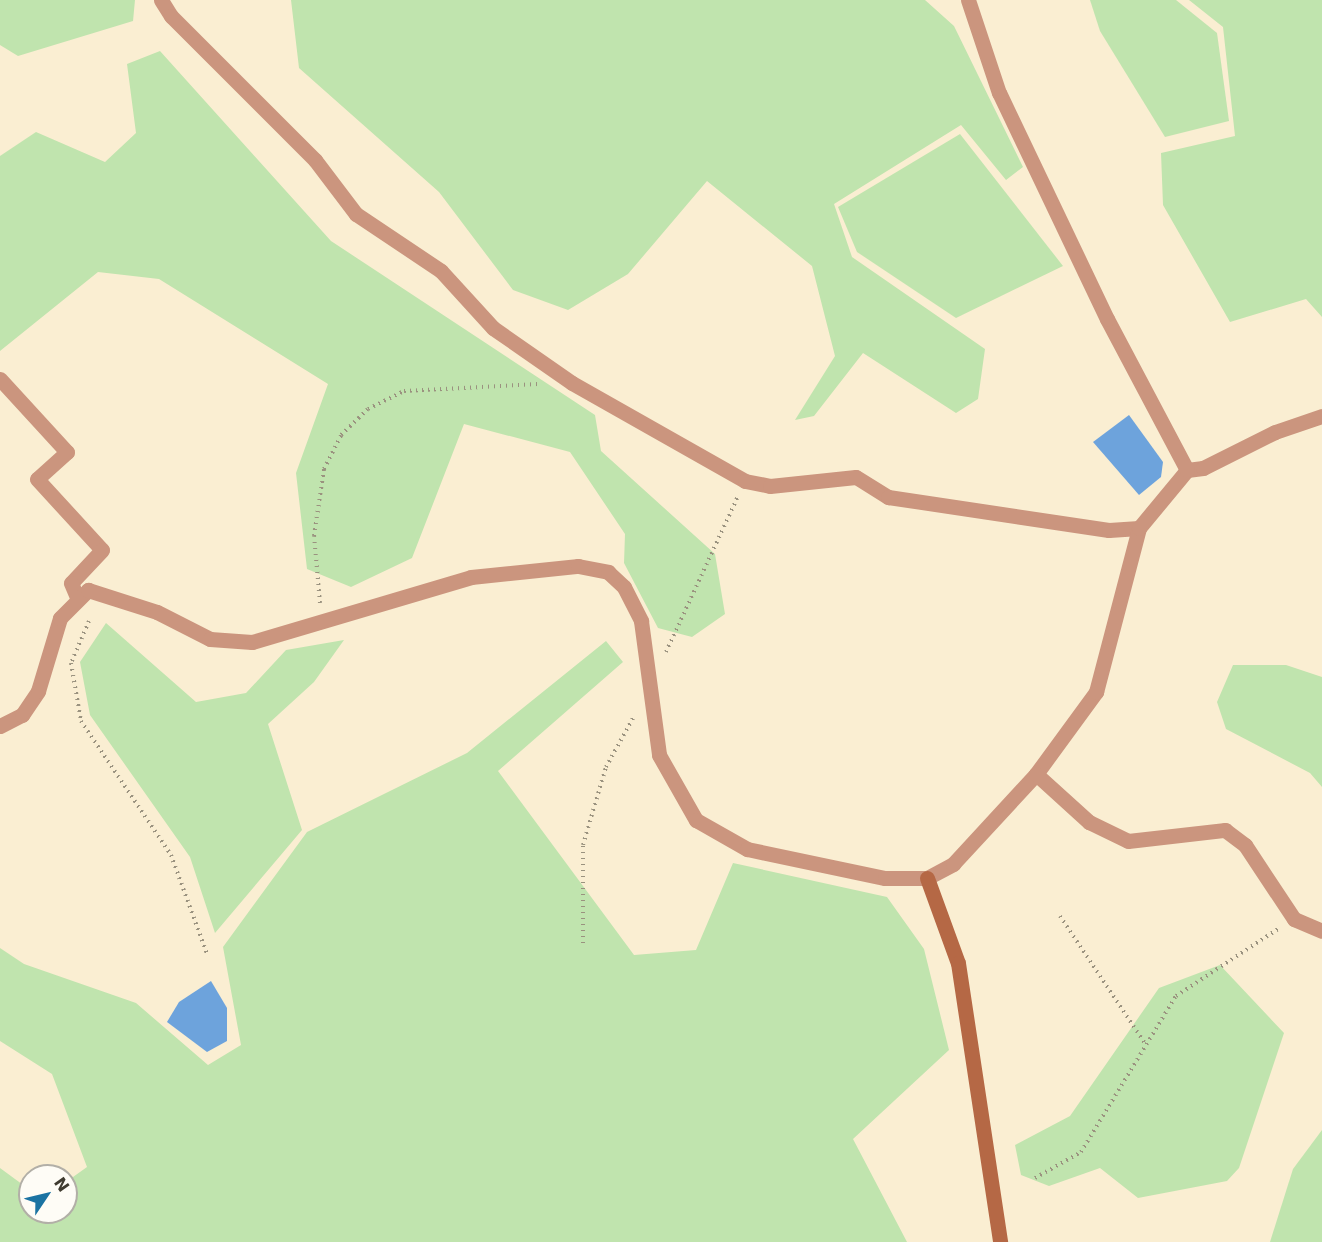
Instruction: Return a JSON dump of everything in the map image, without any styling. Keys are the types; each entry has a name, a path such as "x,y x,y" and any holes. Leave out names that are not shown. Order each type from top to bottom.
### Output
{"street":[{"path":"161,0 171,16 315,160 356,214 441,271 493,328 573,382 745,481 770,486 856,477 888,497 1109,530 1138,528"},
{"path":"968,0 999,93 1112,329 1187,470"},
{"path":"0,379 67,452 37,479 102,550 71,584 76,596"},
{"path":"0,726 22,715 38,691 60,618 76,596 88,590 114,595 210,639 252,642 321,625 471,577 578,566 608,572 624,587 641,621 659,755 696,820 747,849 885,878 927,878 953,864 1036,774 1096,692 1138,528 1187,470 1203,468 1275,432 1322,416"},
{"path":"1036,774 1089,822 1128,841 1225,830 1245,845 1294,919 1322,932"},
{"path":"927,878 958,963 1000,1242"}],"path":[{"path":"321,625 314,536 324,469 341,435 368,409 404,391 573,382"},
{"path":"114,595 87,622 71,663 81,721 171,855 207,954"},
{"path":"1060,916 1146,1046"},
{"path":"1035,1178 1081,1152 1176,996 1294,919"}],"green space":[{"path":"0,0 135,0 133,21 18,56 0,45"},
{"path":"291,0 925,0 954,26 1023,167 1006,180 961,125 834,204 852,257 985,349 978,399 956,413 863,353 814,416 795,420 835,356 812,266 707,181 628,274 568,310 513,290 439,192 299,68"},
{"path":"1090,0 1176,0 1217,33 1229,121 1165,137 1100,31"},
{"path":"1189,0 1322,0 1322,317 1306,299 1230,322 1163,205 1161,153 1235,136 1223,27"},
{"path":"160,51 331,241 595,415 601,451 715,554 725,614 692,637 658,628 624,563 625,534 570,452 464,424 412,558 351,587 307,569 296,473 328,384 159,279 98,272 0,351 0,156 36,132 105,162 136,133 127,64"},
{"path":"960,134 1063,266 956,318 857,252 838,207"},
{"path":"106,623 196,702 246,693 286,650 344,640 314,682 268,724 302,830 215,933 190,857 90,715 80,662"},
{"path":"606,641 623,662 498,771 634,955 696,950 733,863 887,897 924,949 949,1050 853,1139 907,1242 0,1242 0,1168 18,1181 18,1224 78,1224 78,1173 87,1167 52,1074 0,1041 0,948 24,964 136,1003 208,1065 241,1045 223,947 307,832 467,753"},
{"path":"1233,665 1286,665 1322,677 1322,787 1310,773 1226,729 1217,702"},
{"path":"1220,965 1284,1033 1239,1168 1227,1181 1138,1198 1100,1168 1049,1186 1021,1175 1015,1145 1070,1116 1159,988"},
{"path":"1322,1130 1322,1242 1270,1242 1293,1169"}],"water":[{"path":"1129,415 1163,462 1161,477 1139,495 1093,442"},
{"path":"211,981 227,1008 227,1041 207,1052 167,1022 179,1002"}]}
